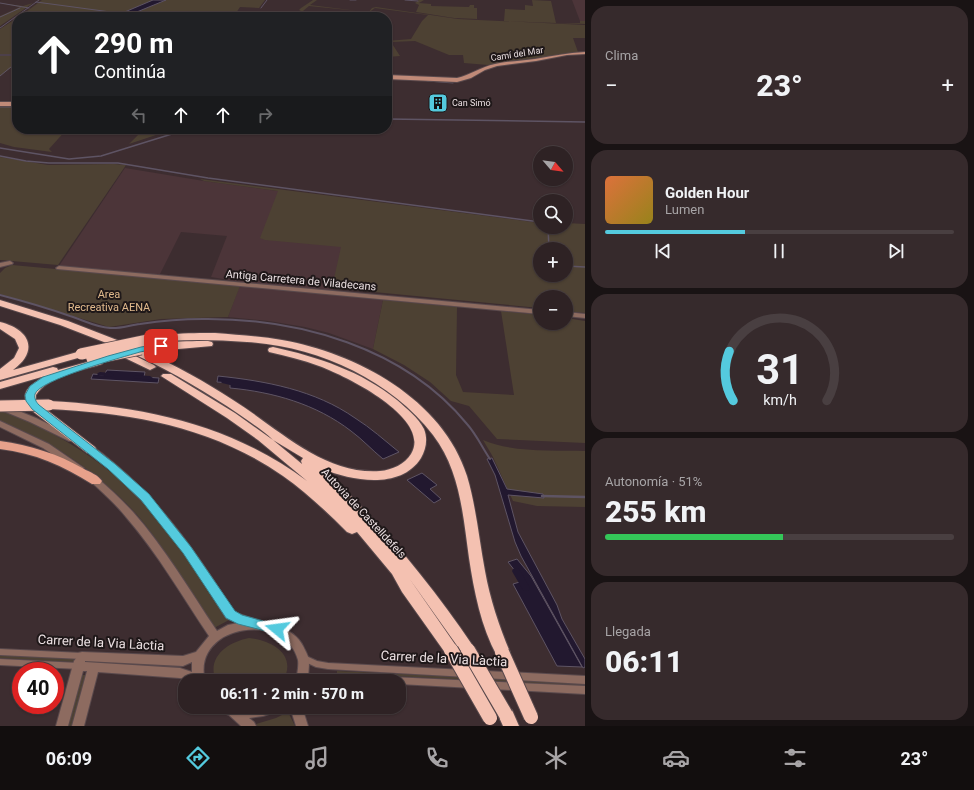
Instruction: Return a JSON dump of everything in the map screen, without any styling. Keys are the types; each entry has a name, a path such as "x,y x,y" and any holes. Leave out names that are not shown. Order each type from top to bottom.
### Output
{"highway":[{"path":"0,303 53,319 114,342"},
{"path":"0,309 58,328 103,345"},
{"path":"0,324 10,329 20,337 23,342 24,349 18,361 0,374"},
{"path":"0,386 182,337 232,337 273,342 309,350 341,361 385,384 415,407 428,420 447,446 459,473 469,510 482,593 492,627 534,722"},
{"path":"0,377 81,354 161,346 210,344 248,346 286,352 324,364 364,382 392,402 413,422 420,437 420,443 416,456 400,470 388,474 365,476 342,473 332,469 317,462 277,437"},
{"name":"Autovia de Castelldefels","path":"143,348 189,379 228,402 277,437 325,477 369,520 416,576 444,613 468,650 509,721"},
{"name":"Autovia de Castelldefels","path":"129,356 180,383 220,407 275,447 336,502 398,571 406,587 451,650 492,722"},
{"path":"91,450 35,407 30,401 30,395 37,385 46,379 95,361"},
{"path":"0,406 49,405 100,407 156,416 205,431 255,453 275,464 307,487 350,527 391,574 406,587"}],"main road":[{"name":"Camí del Mar","path":"392,77 443,80 461,79 497,64 536,60 567,54 585,53"},
{"path":"0,104 12,104"},
{"path":"0,445 23,448 48,454 79,470 96,481"}],"street":[{"path":"0,261 10,263 0,265"},
{"name":"Antiga Carretera de Viladecans","path":"59,268 533,311"},
{"path":"573,315 585,316"},
{"path":"0,406 39,422 91,450 126,478 156,508 187,550 230,615 238,619 277,629 289,636 297,645 304,658 304,674"},
{"path":"0,424 50,449 69,461 96,481 116,499 148,535 215,637"},
{"path":"198,674 197,666 200,655 206,645 215,637 234,627 264,625"},
{"name":"Carrer de la Via Làctia","path":"0,652 183,674"},
{"name":"Carrer de la Via Làctia","path":"0,662 86,663 102,662 107,657 183,661 200,655"},
{"name":"Carrer de la Via Làctia","path":"304,658 316,664 328,666 585,680"},
{"path":"62,726 86,663"},
{"path":"78,726 86,663"},
{"path":"406,681 585,690"},
{"path":"234,714 250,726"},
{"path":"298,714 302,726"}],"shaded area":[{"path":"153,0 166,0 137,12 125,12"},
{"path":"572,0 585,0 585,21 580,21"},
{"path":"125,168 278,191 345,245 332,295 383,300 373,349 329,333 305,327 269,321 228,317 241,282 211,277 227,236 181,232 158,278 57,269"},
{"path":"107,370 145,372 144,377 159,378 158,383 91,379 93,374 104,375"},
{"path":"218,376 290,388 323,400 340,408 361,422 399,452 383,459 359,437 323,413 278,396 230,388 230,383 217,382"},
{"path":"492,458 507,489 543,494 544,498 508,495 518,532 557,605 562,619 585,659 585,667 583,668 521,556 515,542 495,475 487,459"},
{"path":"422,473 437,485 430,489 441,499 434,503 407,480"},
{"path":"517,559 531,576 582,667 557,666 513,584 523,581 508,562"}],"green space":[{"path":"42,0 153,0 126,12 26,12"},
{"path":"166,0 265,0 259,8 240,7 237,12 137,12"},
{"path":"313,0 317,0 310,5 358,11 309,6 303,11 312,12 300,12 301,11 299,10"},
{"path":"419,0 424,0 419,3 431,4 431,6 469,7 470,5 474,5 474,8 477,8 477,19 454,18 416,12 419,5 415,3"},
{"path":"532,0 551,1 556,23 504,21 505,9 525,10 525,5 533,6"},
{"path":"0,3 23,6 33,3 20,12 12,12 12,18 0,26 0,16 20,7"},
{"path":"376,7 458,19 585,25 585,38 573,38 578,52 488,65 464,63 463,55 449,55 415,41 392,42 392,41 411,39 422,21 428,15 375,8 369,12 372,8"},
{"path":"12,21 12,54 0,54 0,29"},
{"path":"580,21 585,21 585,24 558,23 580,23"},
{"path":"392,44 400,56 392,57"},
{"path":"0,56 12,56 12,67 0,76"},
{"path":"0,107 12,107 12,134 62,134 49,149 52,152 14,147 0,143"},
{"path":"139,134 159,134 129,144"},
{"path":"0,157 48,165 126,165 58,265 0,260"},
{"path":"200,179 533,222 533,234 573,234 573,223 585,224 585,313 573,312 573,290 533,290 533,307 332,288 341,247 265,240 260,238 278,191 204,181"},
{"name":"Area Recreativa AENA","path":"12,265 240,286 228,317 161,319 109,327 0,294 0,273 5,268"},
{"path":"383,300 457,307 456,375 463,392 514,395 501,311 533,314 533,330 573,330 573,319 585,321 585,443 497,439 469,406 451,401 430,382 404,365 373,349"},
{"path":"0,409 49,432 72,445 114,475 133,492 170,532 229,620 214,628 159,543 139,517 109,487 92,473 57,449 0,421"},
{"path":"483,440 520,449 585,451 585,507 537,506 513,501 493,457"},
{"path":"249,638 257,639 273,645 280,650 285,656 287,663 286,674 214,674 214,665 221,652 227,647"},
{"path":"0,655 75,659 74,662 0,658"},
{"path":"337,671 399,674 356,674 337,673"},
{"path":"406,674 585,683 585,686 406,677"},
{"path":"81,675 86,675 73,726 67,726"},
{"path":"284,714 289,714 295,726 257,726 256,724"}],"waterway":[{"path":"261,8 267,0"},
{"path":"350,0 356,0"},
{"path":"405,0 418,1"},
{"path":"28,8 36,2"},
{"path":"36,2 111,12"},
{"path":"0,3 28,8"},
{"path":"0,17 20,8"},
{"path":"22,12 28,8"},
{"path":"0,28 12,19"},
{"path":"0,55 12,55"},
{"path":"0,76 12,66"},
{"path":"392,80 400,79"},
{"path":"427,81 453,83"},
{"path":"0,107 12,107"},
{"path":"392,119 585,122"},
{"path":"0,148 69,159 101,156 172,134"},
{"path":"0,156 26,161 49,163 118,163 208,178 533,221"},
{"path":"548,234 549,242"},
{"path":"573,266 585,267"},
{"path":"0,295 44,307 94,325 110,328 179,320 239,320 275,324 312,331 347,342 381,357 413,375 441,397 467,424 490,459"},
{"path":"100,374 111,375"},
{"path":"136,377 150,378"},
{"path":"224,382 238,385"},
{"path":"542,496 585,497"},
{"path":"516,571 526,588"}],"place":[{"name":"Can Simó","path":"438,103"}],"route":[{"path":"161,346 141,349 70,370 46,379 37,385 31,392 30,401 35,407 112,466 156,508 187,550 230,615 238,619 277,629"}]}
